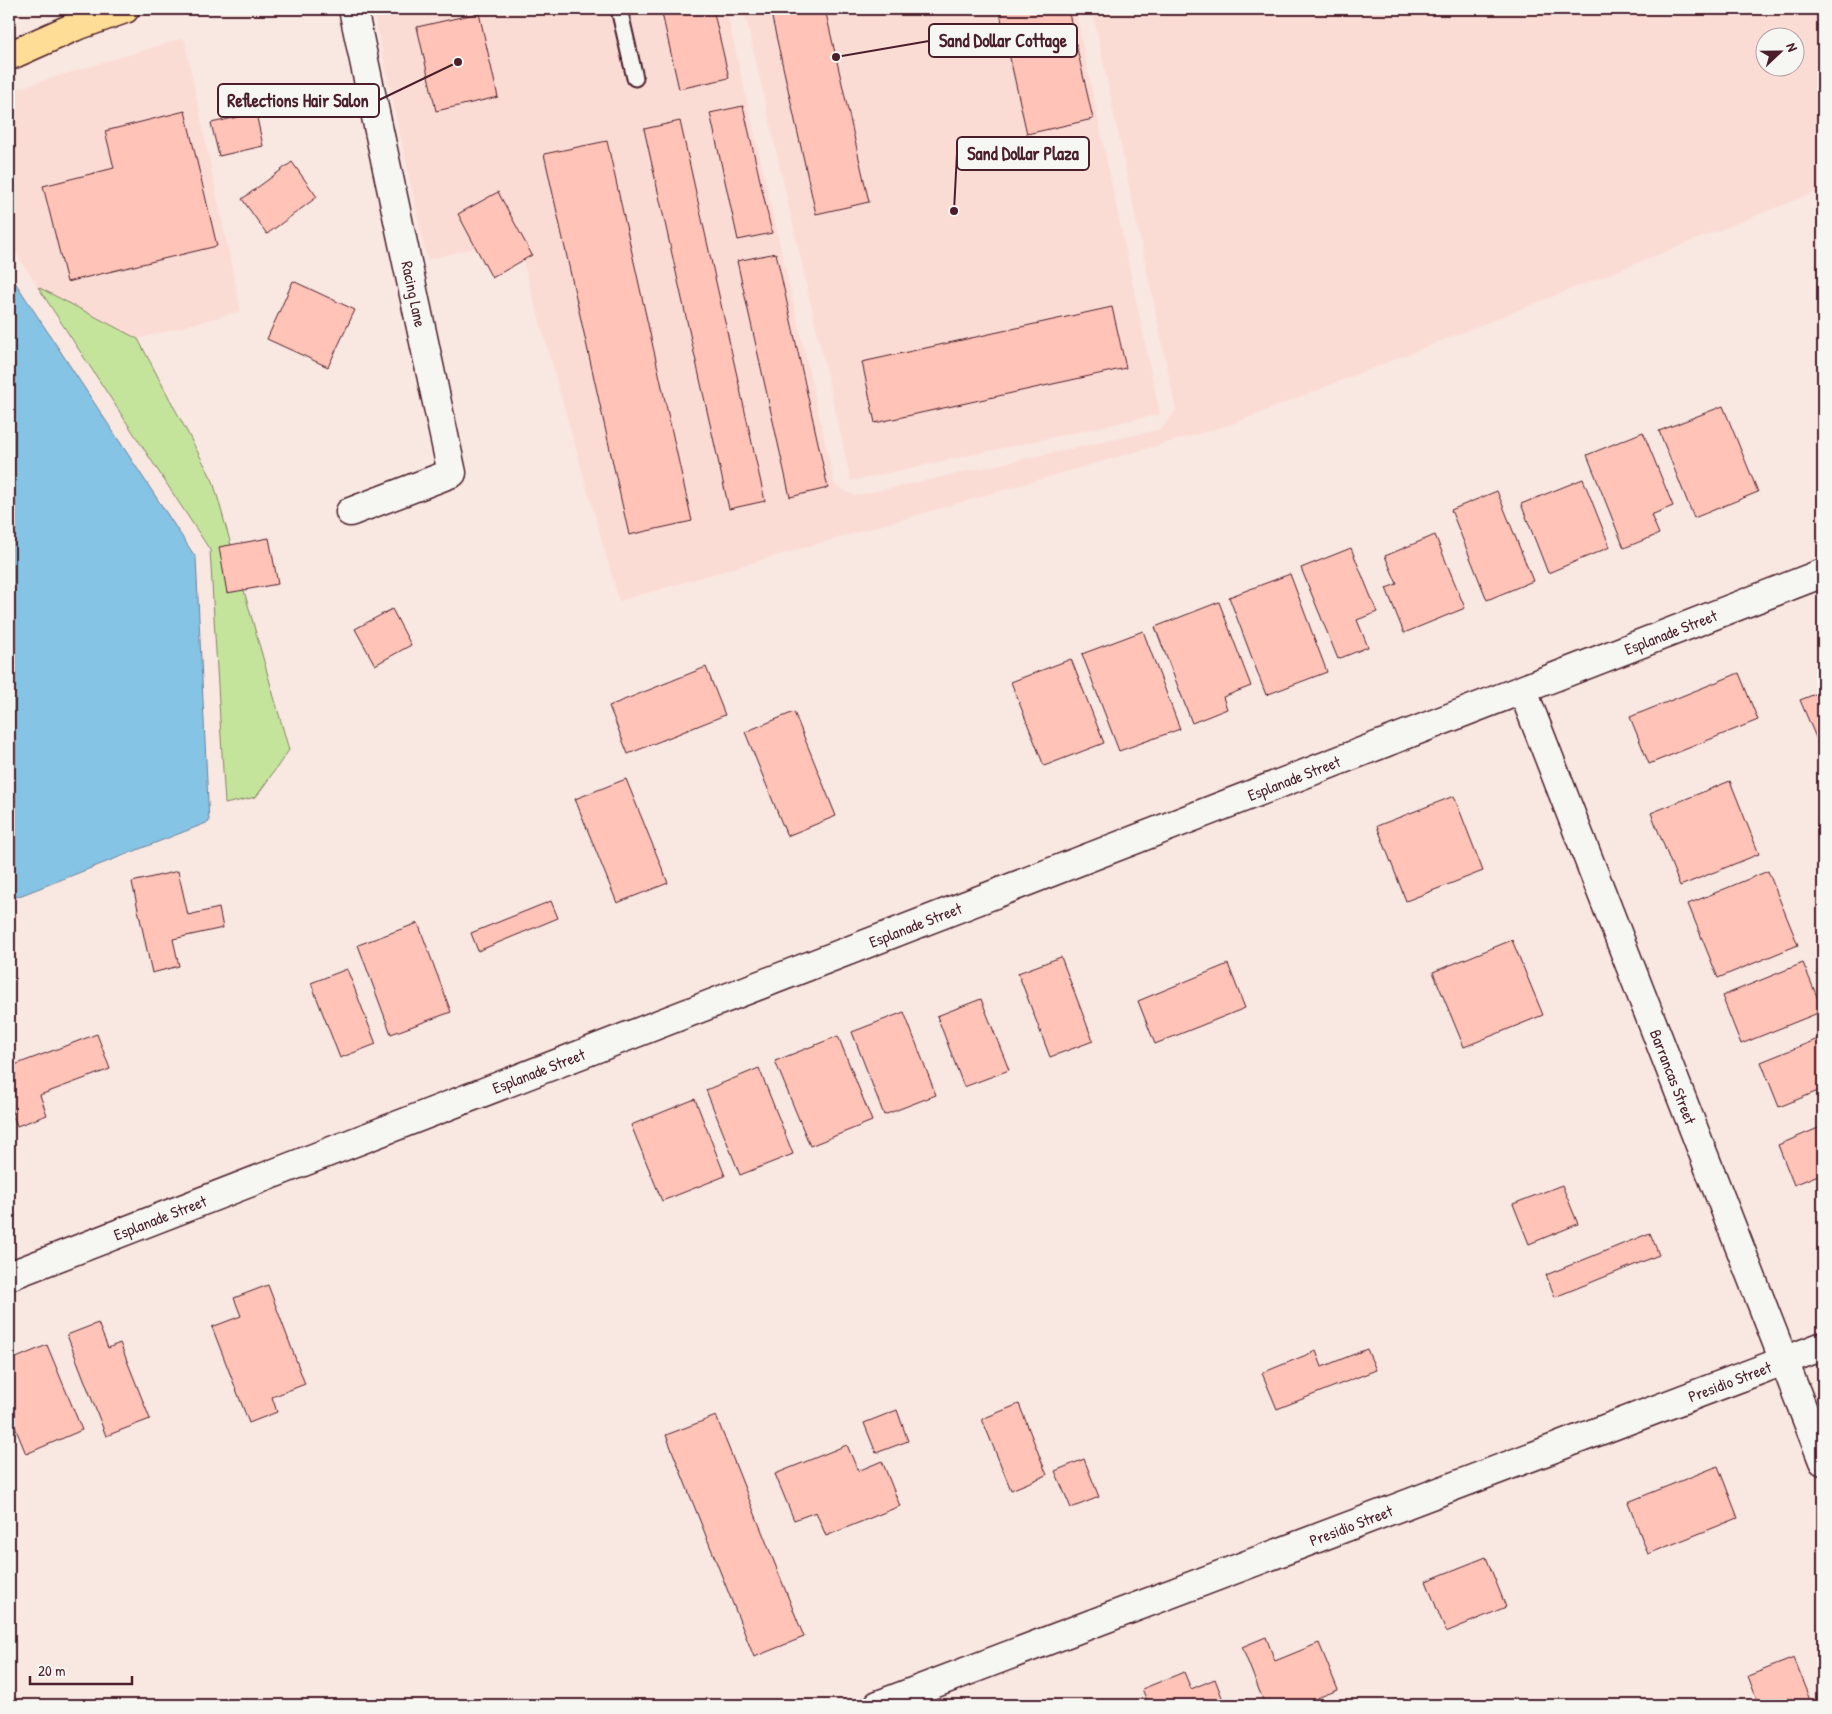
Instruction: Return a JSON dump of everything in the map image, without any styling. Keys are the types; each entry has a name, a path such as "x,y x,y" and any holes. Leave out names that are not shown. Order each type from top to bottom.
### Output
{"highway":[{"path":"9,56 74,27 125,9"},
{"path":"9,40 74,27"}],"street":[{"name":"Racing Lane","path":"350,512 452,473 353,9"},
{"name":"Esplanade Street","path":"9,1276 1523,691 1823,573"},
{"name":"Barrancas Street","path":"1523,691 1823,1461"},
{"name":"Presidio Street","path":"888,1703 1823,1346"}],"lane":[{"path":"619,9 635,78"}],"shaded area":[{"path":"373,9 726,9 835,485 854,496 1162,429 1176,410 1092,9 1823,9 1823,189 1232,424 619,601 516,237 427,260"},
{"path":"744,9 1075,9 1160,414 851,481"},
{"path":"184,38 241,311 138,339 38,287 9,242 9,91"}],"green space":[{"path":"38,287 138,339 213,481 289,750 256,797 225,804 210,550"}],"water":[{"path":"9,273 196,558 209,822 9,900"}],"building":[{"path":"661,9 713,9 729,78 679,89"},
{"path":"770,9 825,9 869,202 816,214"},
{"path":"999,9 1068,9 1093,119 1027,134"},
{"path":"479,13 498,97 436,111 417,27"},
{"path":"743,106 772,233 738,240 710,113"},
{"path":"185,111 217,246 67,282 43,186 114,168 105,131"},
{"path":"256,113 263,146 219,156 211,123"},
{"path":"680,121 765,501 729,509 644,129"},
{"path":"607,141 692,521 629,535 544,154"},
{"path":"292,162 317,197 267,234 242,199"},
{"path":"498,192 532,255 492,278 458,214"},
{"path":"776,253 828,488 790,497 737,261"},
{"path":"293,281 355,310 328,367 267,339"},
{"path":"1112,307 1126,368 875,423 862,362"},
{"path":"1723,406 1758,492 1694,518 1659,431"},
{"path":"1643,432 1673,506 1651,515 1659,534 1624,548 1587,455"},
{"path":"1583,479 1610,547 1548,573 1521,504"},
{"path":"1497,491 1533,581 1487,600 1451,510"},
{"path":"1435,535 1465,608 1404,633 1386,588 1397,584 1385,556"},
{"path":"269,538 278,584 227,593 219,547"},
{"path":"1351,548 1377,612 1357,620 1368,647 1338,659 1301,568"},
{"path":"1290,574 1327,672 1266,695 1229,597"},
{"path":"1219,602 1251,686 1223,697 1227,709 1192,723 1155,627"},
{"path":"392,609 411,645 375,665 355,629"},
{"path":"1143,631 1180,729 1119,751 1082,654"},
{"path":"1071,659 1104,743 1044,766 1011,682"},
{"path":"706,667 725,715 628,754 609,706"},
{"path":"1739,673 1758,720 1649,764 1630,717"},
{"path":"1823,691 1823,746 1820,747 1800,700"},
{"path":"794,712 836,816 787,836 745,732"},
{"path":"626,779 668,883 617,903 575,799"},
{"path":"1730,781 1759,854 1680,886 1651,813"},
{"path":"1454,796 1483,871 1406,901 1377,826"},
{"path":"178,871 188,915 219,908 223,928 173,939 179,966 152,973 132,882"},
{"path":"1768,871 1798,945 1718,978 1688,904"},
{"path":"551,901 558,918 478,951 471,933"},
{"path":"418,923 451,1012 391,1034 358,945"},
{"path":"1512,940 1543,1015 1464,1047 1433,972"},
{"path":"1061,957 1093,1041 1050,1057 1018,973"},
{"path":"1803,963 1823,1011 1741,1044 1722,996"},
{"path":"1228,964 1245,1008 1155,1044 1138,1001"},
{"path":"347,969 376,1044 340,1058 311,983"},
{"path":"981,999 1009,1070 964,1087 937,1016"},
{"path":"904,1012 936,1095 884,1115 852,1032"},
{"path":"97,1034 110,1069 40,1095 47,1115 17,1126 9,1103 9,1067"},
{"path":"838,1036 872,1121 810,1146 775,1061"},
{"path":"1823,1037 1823,1089 1779,1107 1761,1062"},
{"path":"759,1068 793,1154 740,1175 706,1090"},
{"path":"695,1099 725,1176 662,1201 631,1125"},
{"path":"1823,1126 1823,1173 1794,1185 1778,1145"},
{"path":"1562,1185 1578,1224 1529,1244 1513,1204"},
{"path":"1650,1233 1659,1255 1555,1297 1546,1275"},
{"path":"268,1285 305,1384 272,1397 277,1412 249,1423 212,1327 241,1316 234,1298"},
{"path":"98,1323 108,1348 120,1343 150,1419 106,1436 67,1335"},
{"path":"47,1345 82,1430 26,1454 9,1412 9,1361"},
{"path":"1367,1349 1376,1370 1277,1409 1262,1373 1316,1351 1322,1367"},
{"path":"1019,1404 1047,1475 1011,1490 982,1419"},
{"path":"897,1410 908,1441 876,1453 864,1423"},
{"path":"716,1416 804,1637 754,1657 666,1435"},
{"path":"847,1445 858,1471 882,1461 900,1506 826,1536 816,1512 794,1520 775,1474"},
{"path":"1084,1459 1099,1497 1071,1508 1055,1471"},
{"path":"1718,1466 1738,1518 1648,1554 1628,1502"},
{"path":"1486,1557 1506,1607 1446,1632 1426,1581"},
{"path":"1266,1637 1275,1661 1319,1643 1338,1690 1299,1705 1265,1705 1242,1647"},
{"path":"1794,1658 1813,1705 1759,1705 1748,1676"},
{"path":"1184,1672 1191,1689 1215,1679 1225,1705 1149,1705 1142,1689"}],"place":[{"name":"Sand Dollar Cottage","path":"836,57"},
{"name":"Reflections Hair Salon","path":"458,62"},
{"name":"Sand Dollar Plaza","path":"954,211"}]}
